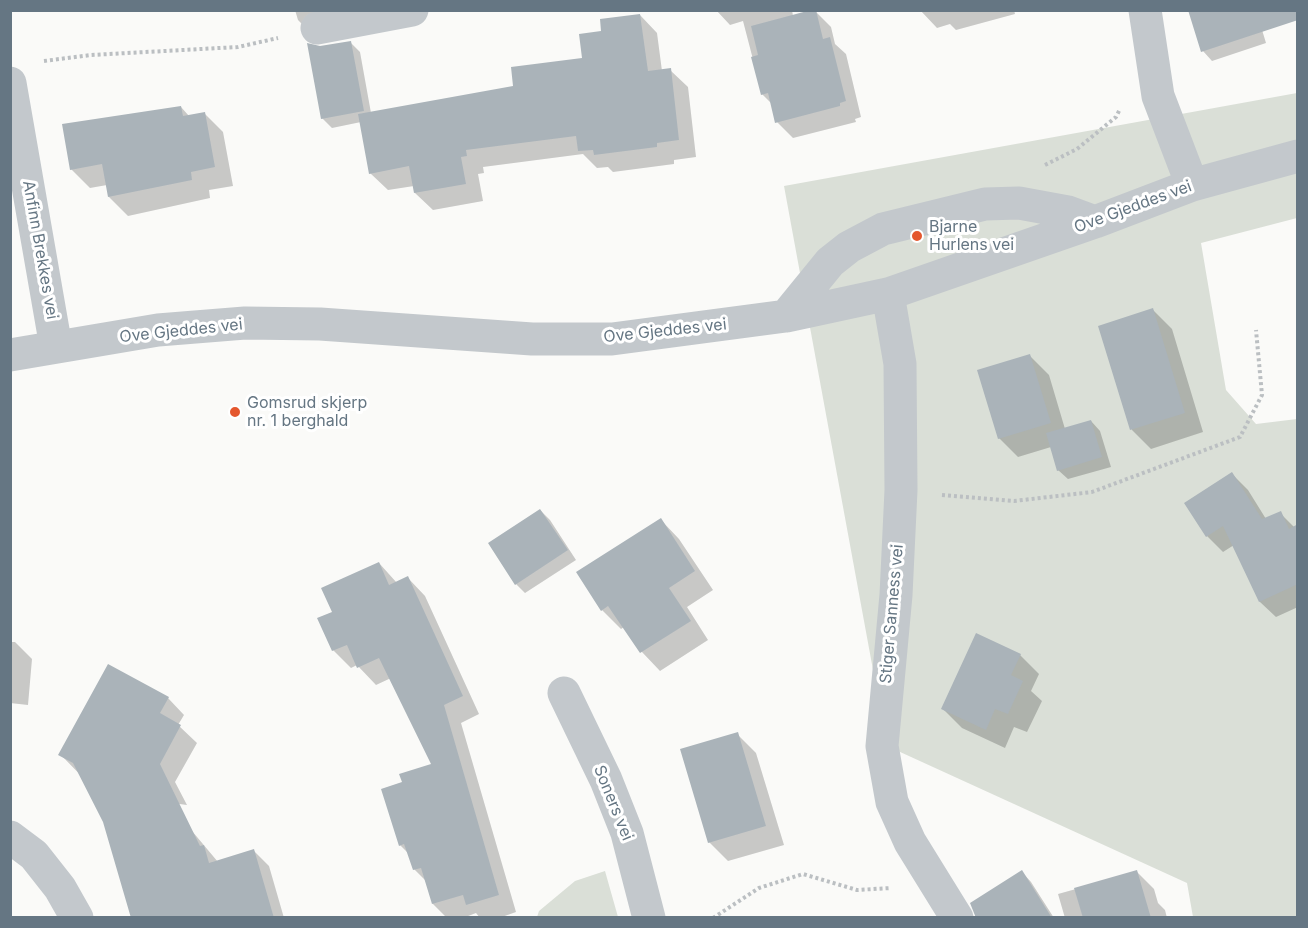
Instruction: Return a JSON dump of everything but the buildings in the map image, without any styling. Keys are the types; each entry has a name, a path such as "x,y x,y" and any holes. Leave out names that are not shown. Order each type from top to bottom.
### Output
{"street":[{"path":"317,28 412,10"},
{"path":"1145,10 1158,96 1192,185"},
{"name":"Anfinn Brekkes vei","path":"22,73 57,347"},
{"name":"Ove Gjeddes vei","path":"10,354 158,330 244,324 320,324 532,339 612,339 786,316 888,294 1095,222 1192,185 1298,156"},
{"path":"786,316 830,262 849,247 883,229 985,204 1019,204 1068,212 1095,222"},
{"name":"Stiger Sanness vei","path":"888,294 900,364 901,490 896,595 882,746 892,802 910,842 957,918"},
{"name":"Soners vei","path":"564,693 606,780 627,833 649,918"},
{"path":"10,837 34,855 60,888 77,918"}],"path":[{"path":"22,73 91,55 238,47 317,28"},
{"path":"1035,169 1077,149 1116,117 1151,51"},
{"path":"901,490 1014,501 1092,492 1240,437 1262,395 1256,330"},
{"path":"713,918 759,888 803,874 857,890 901,888 931,876"}],"shaded area":[{"path":"1297,93 1297,218 1201,243 1226,390 1256,424 1297,419 1297,917 1193,917 1187,883 887,746 784,186"},
{"path":"605,871 618,917 537,917 539,911 575,881"}],"place":[{"name":"Bjarne Hurlens vei","path":"917,236"},
{"name":"Gomsrud skjerp nr. 1 berghald","path":"235,412"}]}
